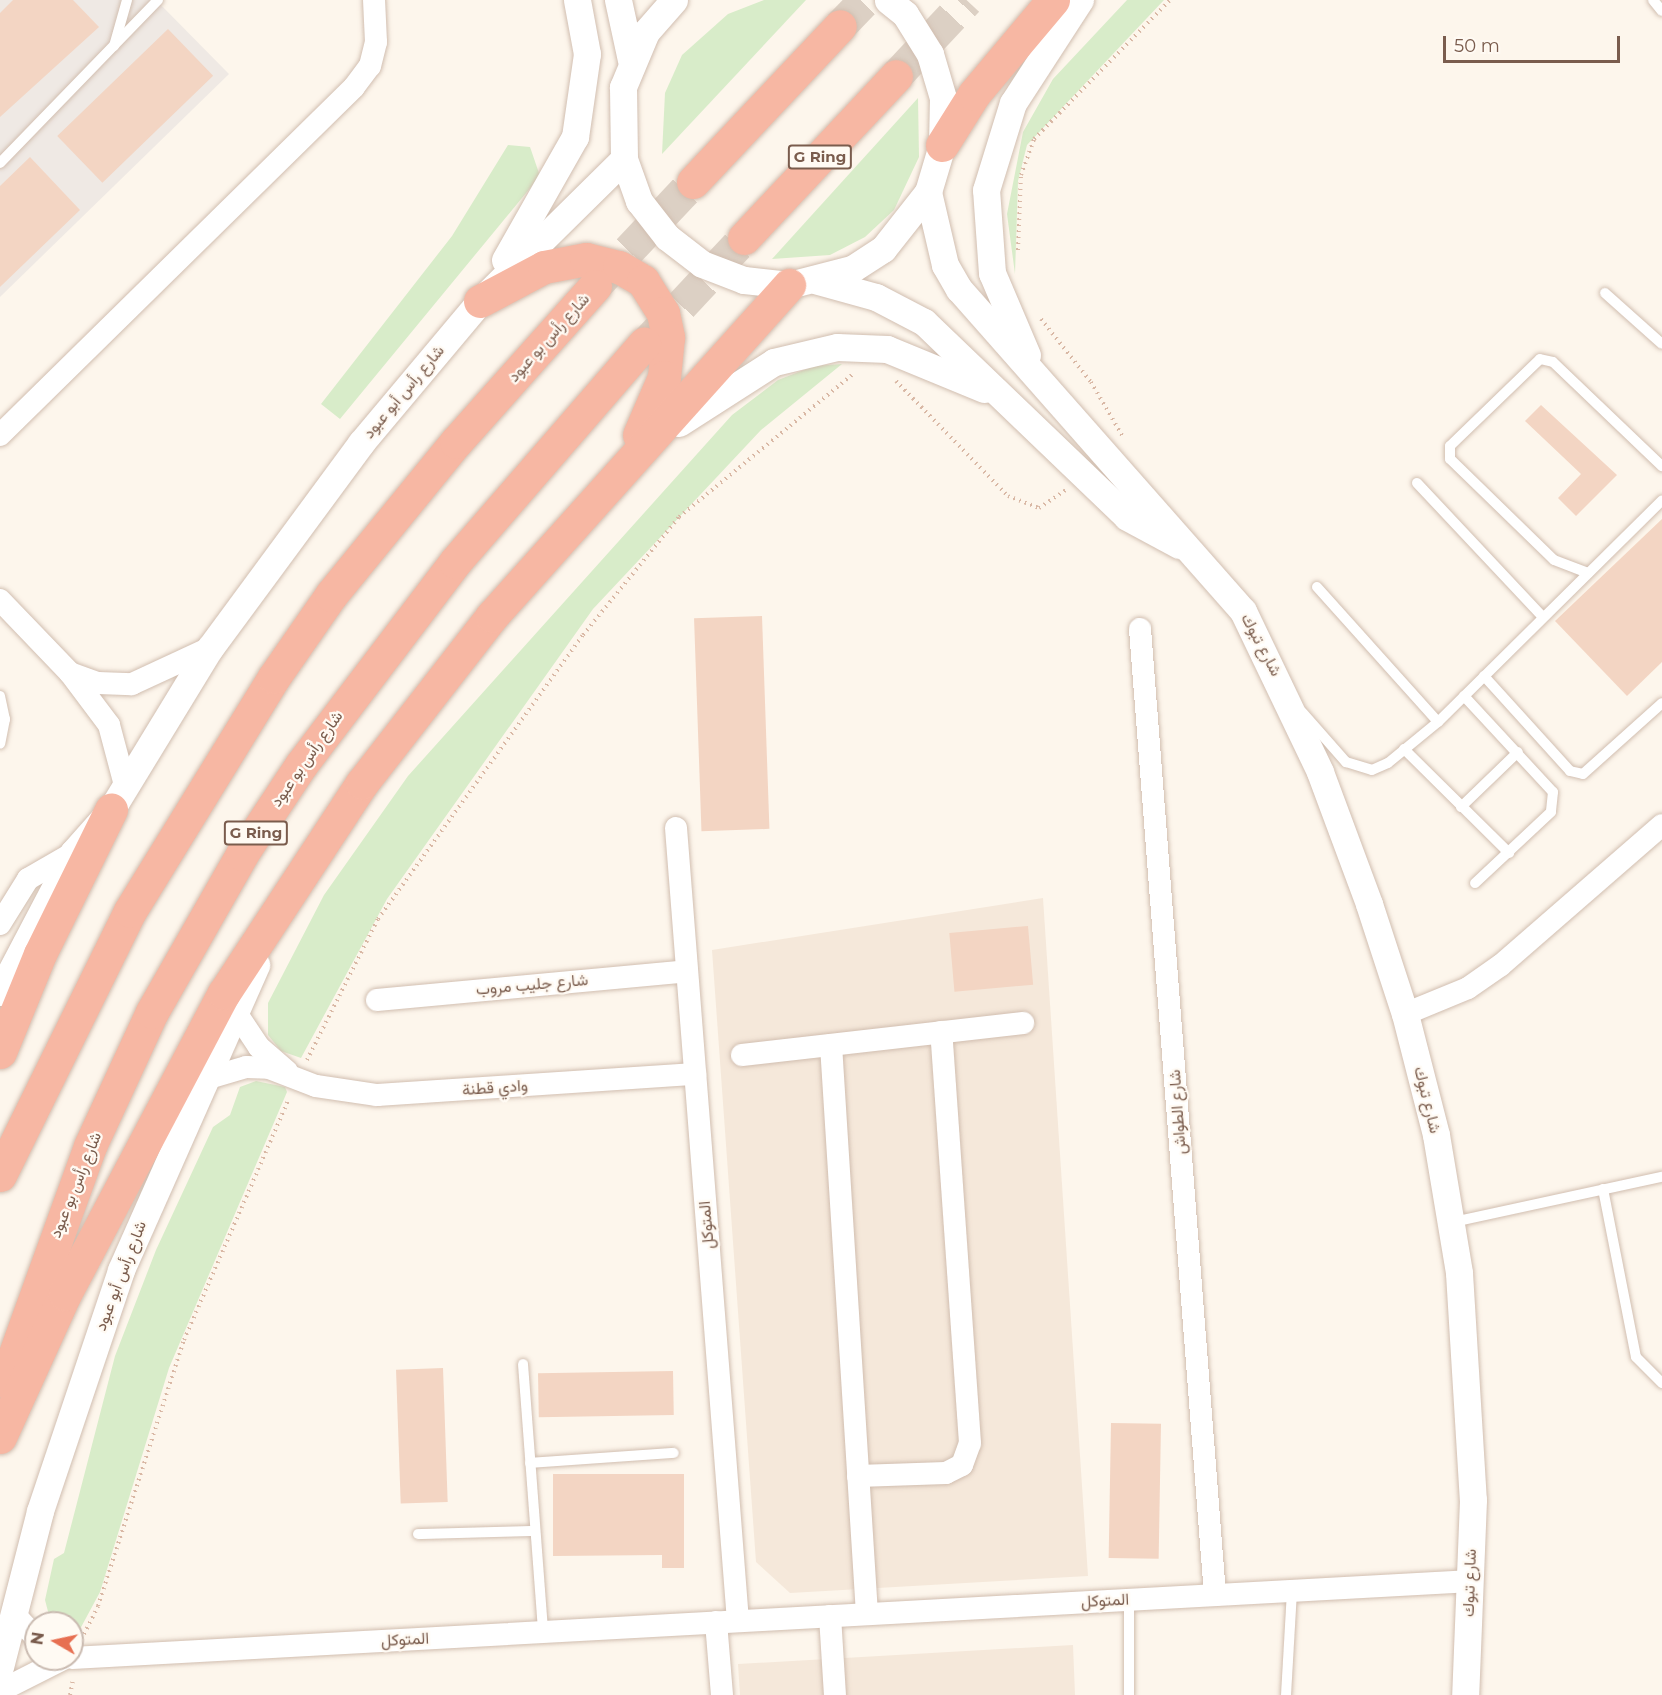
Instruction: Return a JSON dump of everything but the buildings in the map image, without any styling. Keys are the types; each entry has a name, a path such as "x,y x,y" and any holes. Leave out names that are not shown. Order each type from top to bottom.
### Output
{"highway":[{"path":"942,146 974,94 1053,0"},
{"path":"693,182 840,26"},
{"name":"G Ring","path":"744,238 897,76"},
{"path":"480,301 544,267 586,259 620,267 643,281 663,313 668,356 664,377 626,464"},
{"path":"0,1437 65,1294 224,993 424,700 626,464 803,283"},
{"name":"شارع رأس بو عبود","path":"0,1175 130,911 274,676 331,595 456,442 595,286"},
{"name":"شارع رأس بو عبود","path":"0,1400 44,1264 90,1146 152,1012 242,854 301,765 455,562 644,344"},
{"path":"0,1052 40,954 118,797"}],"street":[{"path":"0,435 354,87 370,66 376,42 374,0"},
{"path":"480,301 575,137 587,54 577,0"},
{"path":"618,0 631,60"},
{"path":"631,60 646,32 674,0"},
{"path":"803,283 852,269 883,249 928,192 942,146 943,98 930,54 905,14 888,0"},
{"path":"1056,402 1022,347 992,273 986,190 1013,103 1080,0"},
{"name":"شارع تبوك","path":"631,60 620,113 624,159 639,201 667,237 693,257 744,280 803,283 876,297 924,322 1127,517 1196,554"},
{"name":"شارع رأس أبو عبود","path":"0,992 73,852 118,797 210,648 361,443 480,301 624,159"},
{"name":"شارع تبوك","path":"928,192 945,266 958,289 1056,402 1196,554 1243,611 1285,691 1320,772 1405,1014 1453,1222 1471,1422 1472,1581 1465,1695"},
{"path":"626,464 741,379 774,362 837,347 909,356 1005,401"},
{"path":"4,611 70,673 109,725 118,797"},
{"name":"شارع الطواش","path":"1140,629 1215,1595"},
{"name":"شارع رأس أبو عبود","path":"70,673 112,686 132,684 210,648"},
{"name":"المتوكل","path":"676,828 695,1074 727,1622"},
{"path":"1405,1014 1468,988 1501,964 1657,834"},
{"name":"شارع رأس أبو عبود","path":"0,924 28,879 73,852"},
{"name":"شارع رأس أبو عبود","path":"0,1666 13,1612 81,1383 202,1080 284,902"},
{"name":"شارع جليب مروب","path":"377,1000 687,971"},
{"name":"وادي قطنة","path":"235,1011 259,1047 298,1079"},
{"path":"742,1055 1023,1023"},
{"path":"858,1476 946,1473 962,1465 970,1443 941,1032"},
{"path":"831,1045 867,1614"},
{"name":"وادي قطنة","path":"202,1080 246,1067 348,1094 376,1095 695,1074"},
{"name":"المتوكل","path":"84,1657 1472,1581"},
{"path":"13,1612 24,1624"},
{"path":"830,1616 835,1695"},
{"path":"722,1695 727,1622"},
{"name":"المتوكل","path":"0,1691 42,1671"}],"lane":[{"path":"113,48 127,0"},
{"path":"0,163 158,0"},
{"path":"1653,0 1662,11"},
{"path":"1605,293 1662,344"},
{"path":"1588,573 1554,560 1450,459 1450,446 1540,359 1553,362 1662,466"},
{"path":"1417,483 1543,617"},
{"path":"1285,691 1337,753 1356,768 1371,770 1404,749 1438,722 1662,500"},
{"path":"1317,587 1438,722"},
{"path":"1484,676 1570,771 1583,774 1662,703"},
{"path":"0,696 4,718 0,744"},
{"path":"1464,696 1553,792 1551,812 1475,883"},
{"path":"1404,749 1509,853"},
{"path":"1461,807 1518,752"},
{"path":"1453,1222 1662,1177"},
{"path":"1603,1189 1636,1357 1662,1383"},
{"path":"523,1364 543,1632"},
{"path":"530,1463 674,1453"},
{"path":"418,1534 535,1531"},
{"path":"1286,1695 1292,1591"},
{"path":"1129,1600 1129,1695"}],"path":[{"path":"1017,256 1021,175 1034,139 1170,0"},
{"path":"1037,314 1125,434 1108,459"},
{"path":"84,1619 184,1340 298,1079 378,919 583,635 679,517 863,367"},
{"path":"893,377 1008,496 1040,508 1084,477"},
{"path":"70,1671 70,1695"}],"shaded area":[{"path":"0,0 156,0 229,74 0,297"},
{"path":"1043,898 1088,1576 790,1593 756,1562 712,950"},
{"path":"1073,1645 1075,1695 740,1695 738,1664"}],"green space":[{"path":"764,0 806,0 662,154 665,93 682,55 728,14"},
{"path":"1127,0 1164,0 1027,145 1018,181 1015,274 1007,214 1023,132 1053,79"},
{"path":"918,98 919,157 894,210 865,237 830,255 772,259"},
{"path":"508,145 530,147 540,176 340,419 321,404 452,236"},
{"path":"842,364 761,430 593,609 387,899 301,1058 281,1051 268,1035 268,1003 324,895 408,776 732,415 778,380 814,366"},
{"path":"256,1081 285,1087 287,1092 169,1368 100,1592 84,1622 84,1611 48,1611 45,1600 54,1559 64,1553 115,1356 156,1250 213,1127 230,1115 240,1087"}],"tunnel":[{"path":"840,26 865,0"},
{"path":"896,76 967,0"},
{"path":"595,286 693,182"},
{"path":"648,341 744,238"}]}
